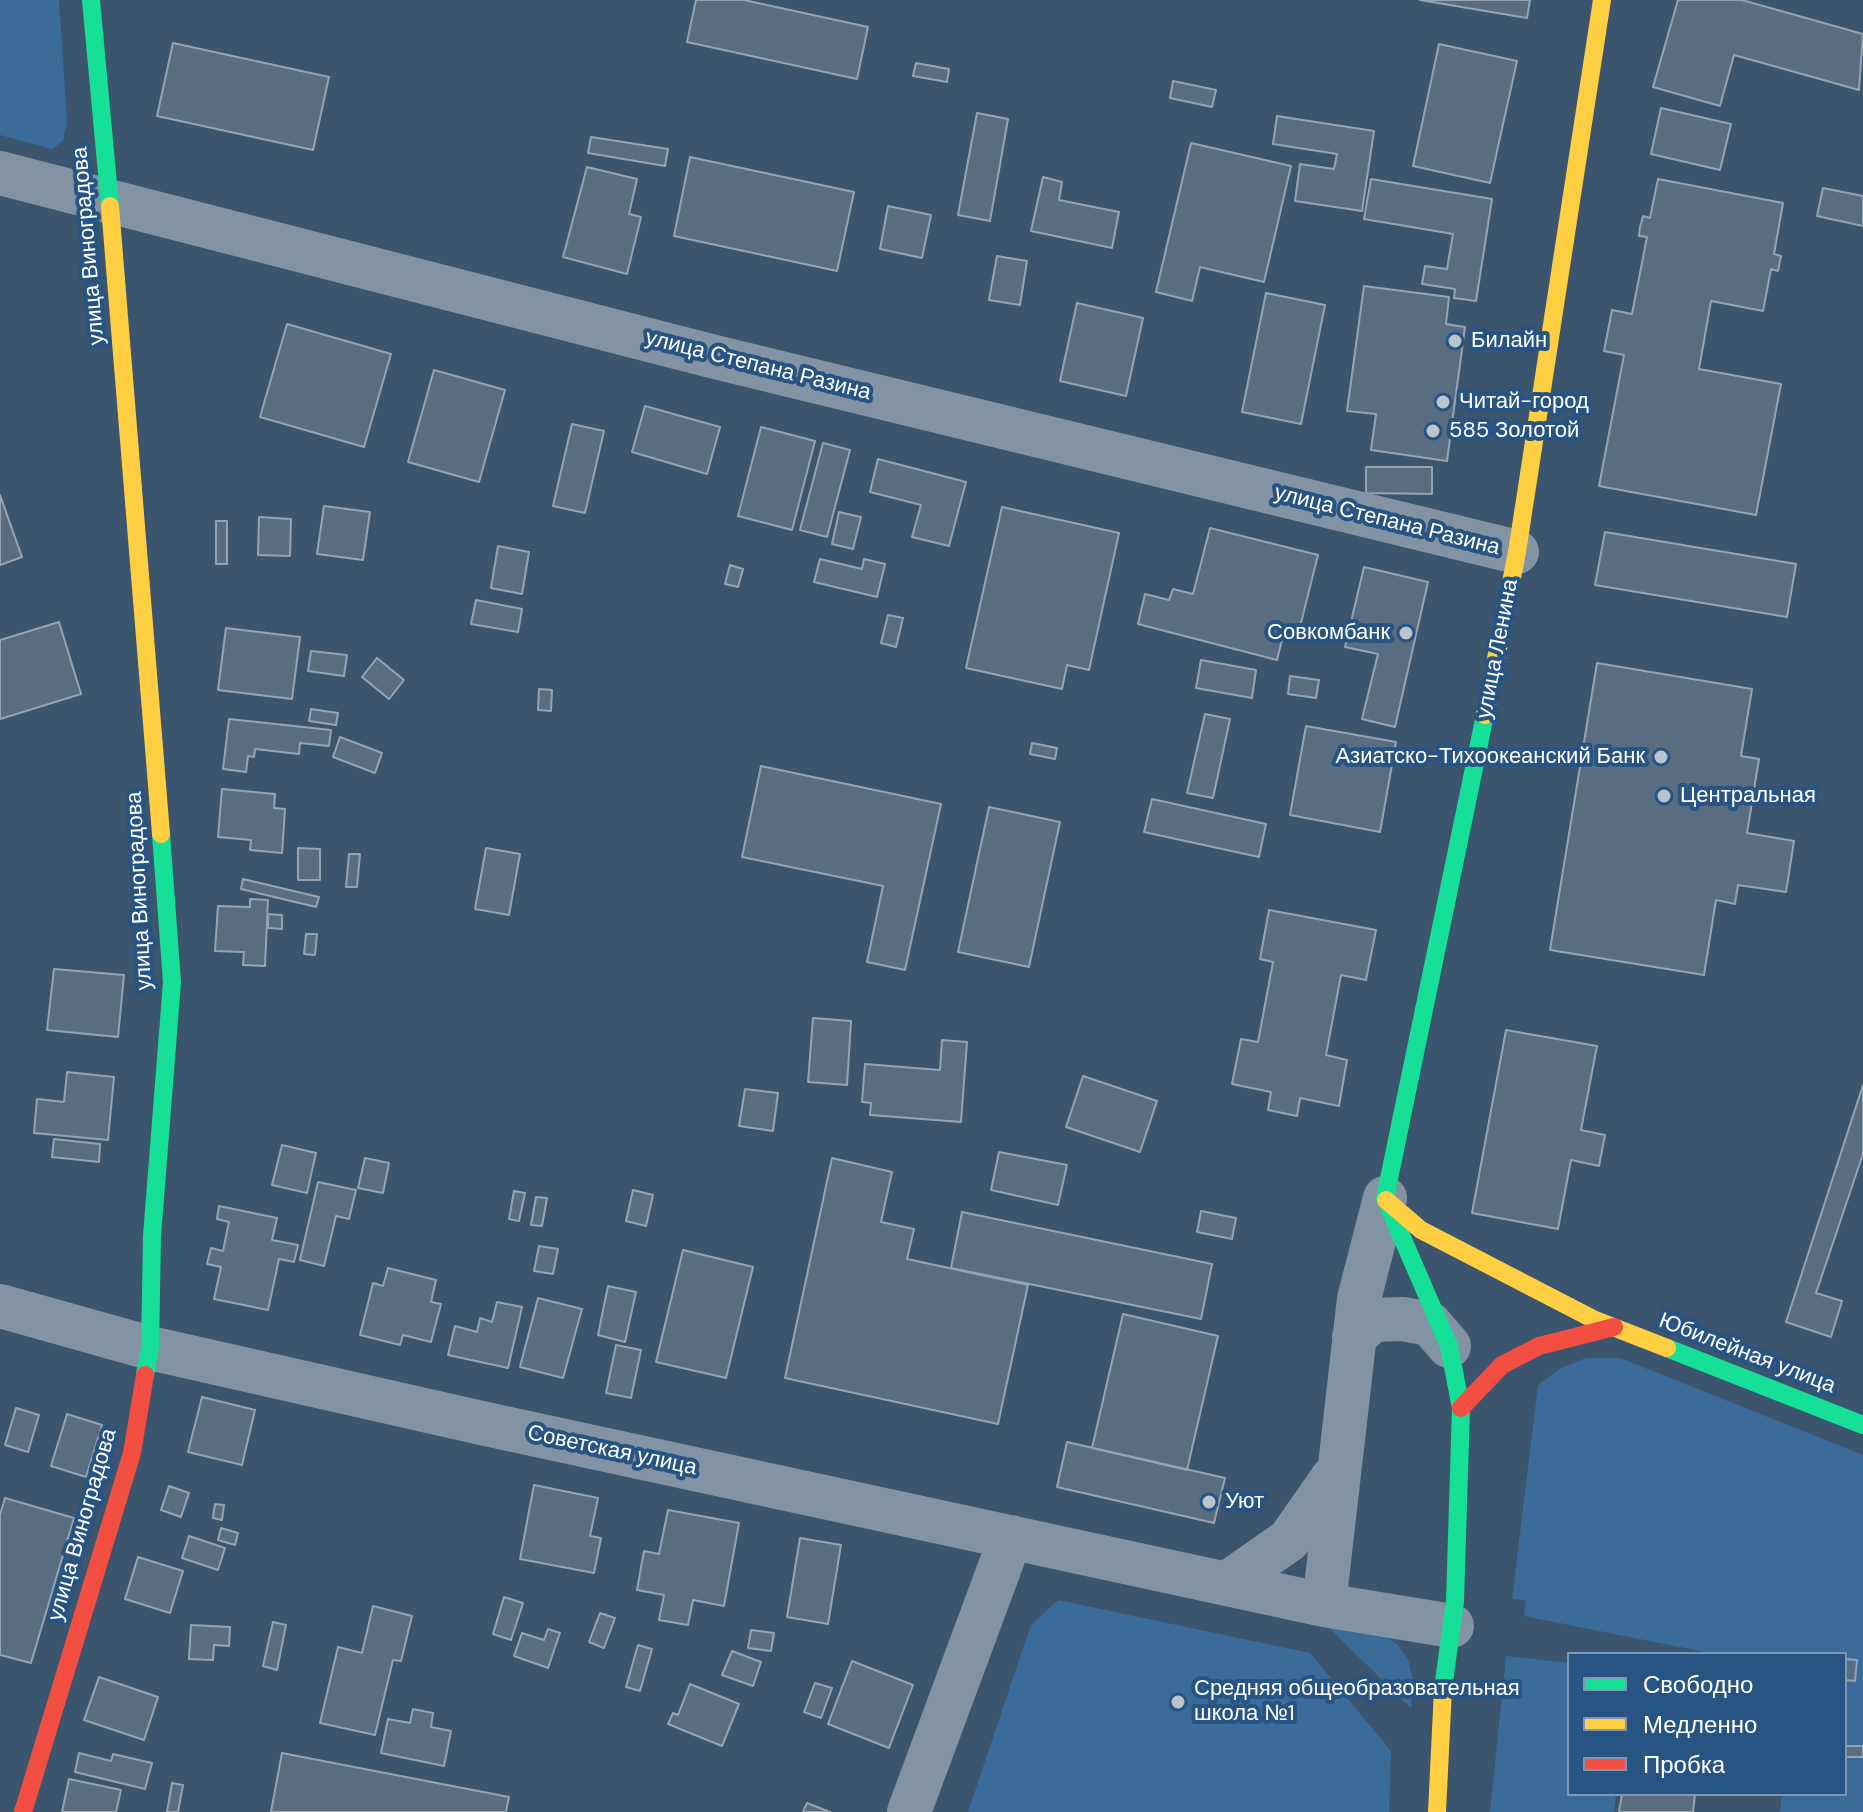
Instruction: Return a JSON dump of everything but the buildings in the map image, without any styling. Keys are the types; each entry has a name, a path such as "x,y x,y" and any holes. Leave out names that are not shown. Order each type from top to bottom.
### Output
{"street":[{"name":"улица Виноградова","path":"23,1812 132,1453 150,1348 152,1236 172,982 144,591 91,0"},
{"name":"улица Ленина","path":"1385,1198 1434,974 1517,552 1602,0"},
{"name":"улица Степана Разина","path":"0,173 711,356 1517,552"},
{"name":"Юбилейная улица","path":"1385,1198 1421,1230 1614,1327 1863,1425"},
{"path":"1324,1605 1359,1299 1385,1198"},
{"path":"1385,1198 1449,1346 1461,1408 1452,1626 1444,1671 1437,1812"},
{"name":"Советская улица","path":"0,1306 150,1348 1324,1605 1452,1626"},
{"path":"1354,1337 1373,1320 1403,1319 1430,1324 1449,1346"},
{"path":"1461,1408 1502,1365 1539,1346 1614,1327"},
{"path":"1226,1584 1289,1540 1337,1471"},
{"path":"909,1812 1011,1537"},
{"path":"1385,1616 1444,1671"}],"shaded area":[{"path":"0,0 59,0 67,123 63,141 52,149 0,135"},
{"path":"1586,1358 1620,1358 1863,1455 1863,1746 1847,1746 1847,1680 1855,1680 1856,1660 1847,1659 1847,1652 1705,1652 1524,1616 1526,1600 1512,1599 1538,1385 1561,1368"},
{"name":"Средняя общеобразовательная школа №1","path":"1058,1600 1310,1653 1391,1751 1389,1812 968,1812 1031,1625"},
{"path":"1318,1617 1385,1636 1397,1644 1408,1659 1412,1676 1411,1708"},
{"path":"1506,1656 1567,1663 1567,1796 1616,1796 1614,1812 1490,1812"},
{"path":"1847,1756 1863,1757 1863,1812 1780,1812 1782,1796 1847,1796"}],"traffic: fast":[{"path":"91,0 110,206"},
{"path":"1385,1198 1485,715"},
{"path":"145,1375 150,1348 152,1236 172,982 161,834"},
{"path":"1385,1198 1449,1346 1461,1408 1455,1601 1443,1689"},
{"path":"1667,1348 1863,1425"}],"traffic: slow":[{"path":"1485,715 1517,552 1602,0"},
{"path":"110,206 161,834"},
{"path":"1386,1200 1421,1230 1595,1320 1667,1348"},
{"path":"1437,1812 1443,1689"}],"traffic: jam":[{"path":"1461,1408 1502,1365 1539,1346 1614,1327"},
{"path":"23,1812 132,1453 145,1375"}],"place":[{"name":"Билайн","path":"1455,341"},
{"name":"Читай-город","path":"1443,402"},
{"name":"585 Золотой","path":"1433,431"},
{"name":"Совкомбанк","path":"1406,633"},
{"name":"Азиатско-Тихоокеанский Банк","path":"1661,757"},
{"name":"Центральная","path":"1664,796"},
{"name":"Уют","path":"1209,1502"},
{"name":"Средняя общеобразовательная школа №1","path":"1178,1702"}]}
